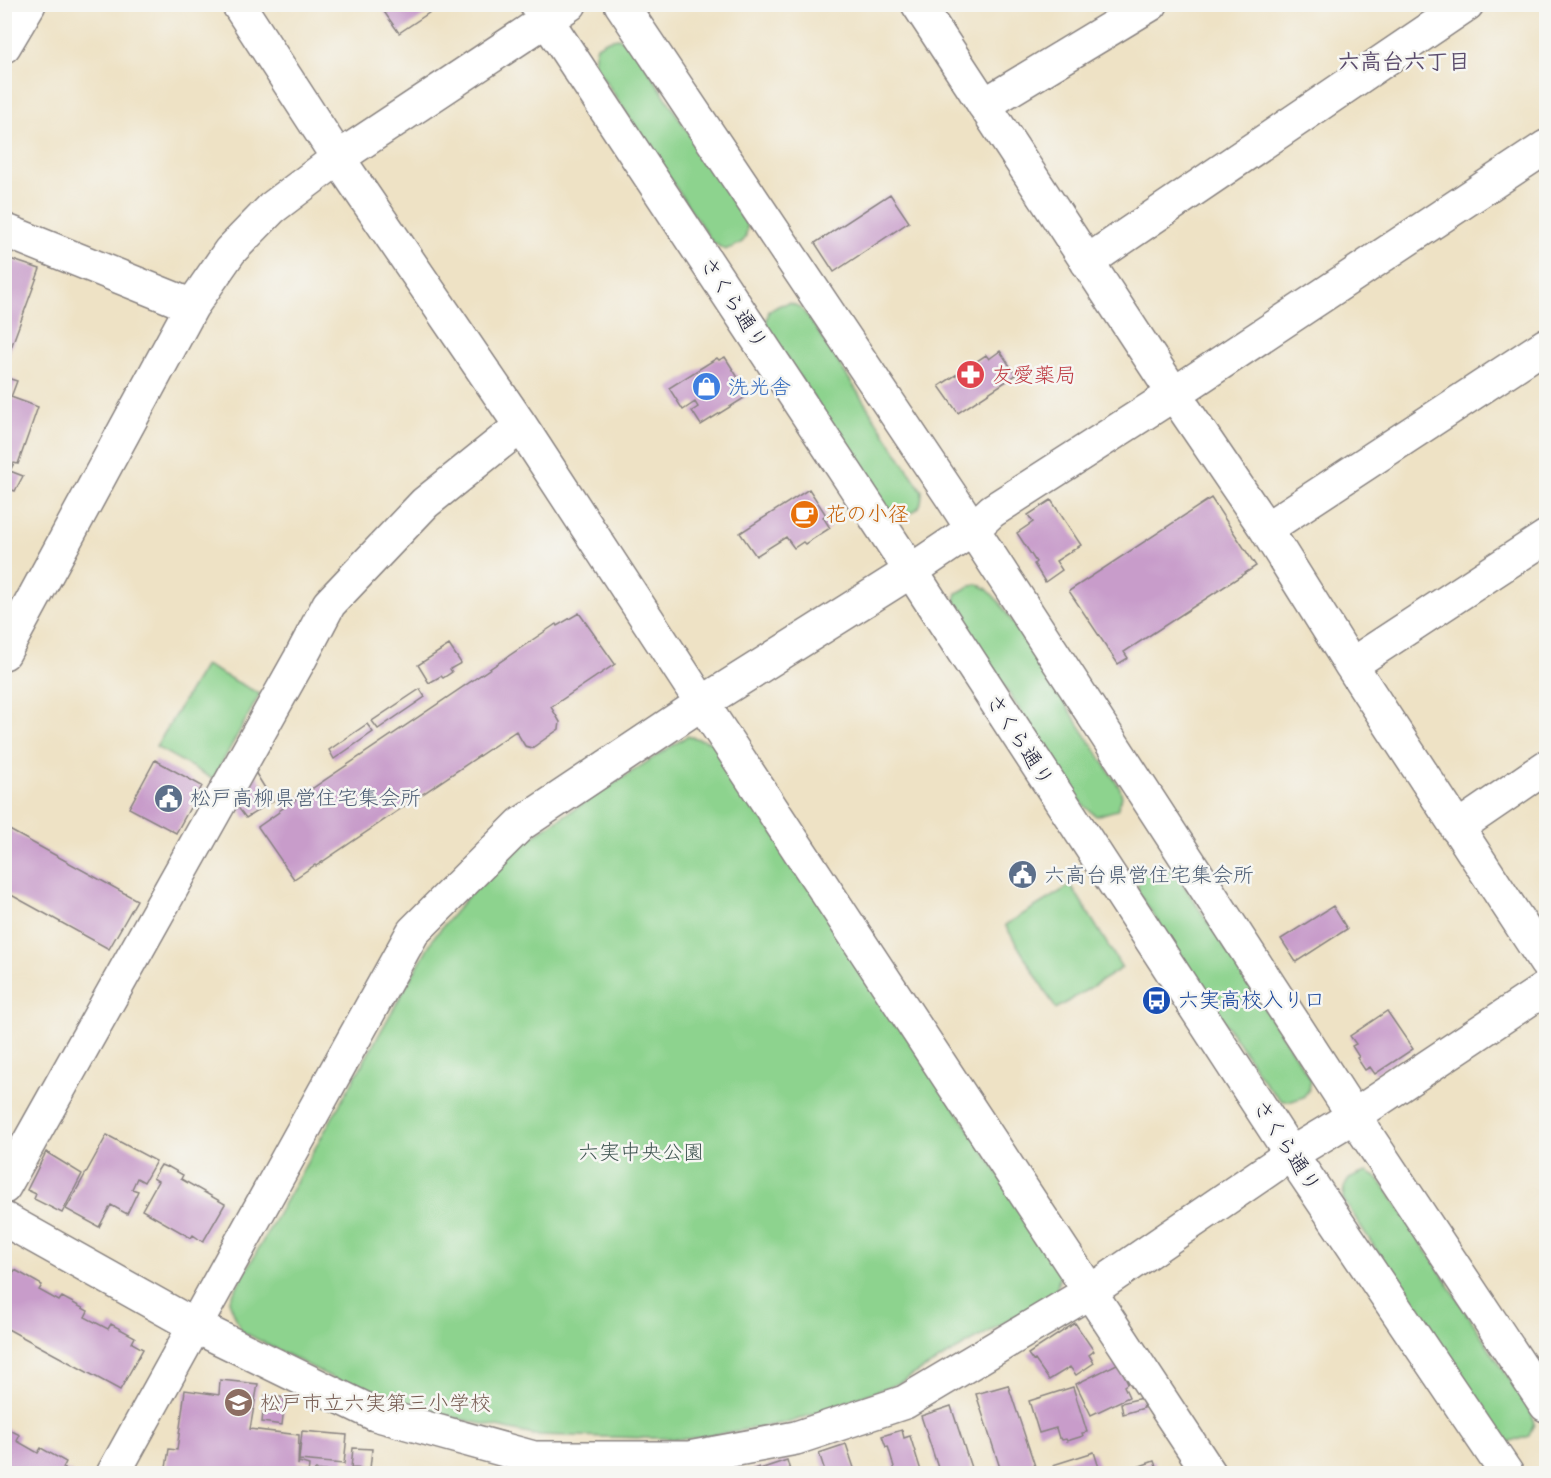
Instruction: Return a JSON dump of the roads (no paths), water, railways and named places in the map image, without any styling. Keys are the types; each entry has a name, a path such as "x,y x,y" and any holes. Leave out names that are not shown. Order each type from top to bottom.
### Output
{"street":[{"path":"4,46 29,4"},
{"path":"238,4 338,158 521,426 1210,1473"},
{"path":"621,4 973,529 1354,1116 1546,1405"},
{"path":"918,4 1174,394 1266,529 1351,665 1546,963"},
{"path":"984,105 1151,4"},
{"path":"1087,262 1467,4"},
{"path":"4,653 192,306 230,251 272,208 338,158 507,47 551,10"},
{"name":"さくら通り","path":"551,10 911,571 1291,1154 1507,1473"},
{"path":"113,1473 413,932 521,824 702,703 911,571 973,529 992,511 1174,394 1546,147"},
{"path":"4,230 192,306"},
{"path":"1266,529 1546,345"},
{"path":"4,1187 329,604 425,503 521,426"},
{"path":"1351,665 1546,537"},
{"path":"1457,828 1546,767"},
{"path":"4,1219 195,1326 375,1414 535,1466 689,1458 796,1438 905,1402 1091,1291 1291,1154 1354,1116 1546,988"}],"place":[{"name":"友愛薬局","path":"971,375"},
{"name":"洗光舎","path":"707,387"},
{"name":"花の小径","path":"804,514"},
{"name":"松戸高柳県営住宅集会所","path":"169,798"},
{"name":"六高台県営住宅集会所","path":"1023,875"},
{"name":"六実高校入り口","path":"1157,1000"},
{"name":"松戸市立六実第三小学校","path":"239,1403"}],"district":[{"name":"六高台六丁目","path":"1404,61"}],"park label":[{"name":"六実中央公園","path":"641,1152"}]}
